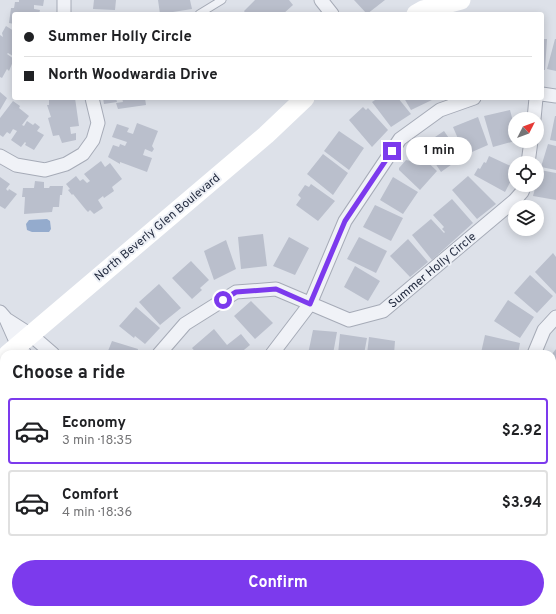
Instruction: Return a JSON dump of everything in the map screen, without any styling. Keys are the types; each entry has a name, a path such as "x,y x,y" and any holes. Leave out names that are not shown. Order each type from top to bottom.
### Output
{"main road":[{"path":"420,12 461,0"},
{"name":"North Beverly Glen Boulevard","path":"17,349 266,135 303,100"}],"street":[{"path":"64,0 64,12"},
{"path":"321,0 330,12"},
{"path":"544,94 556,96"},
{"path":"0,156 16,165 44,170 66,164 83,154 93,140 98,123 92,100"},
{"path":"275,350 310,304 345,221 400,139 440,110 468,100"},
{"path":"535,112 536,100"},
{"name":"Summer Holly Circle","path":"162,350 185,324 236,292 276,289 349,320 383,311 515,200 522,192"},
{"path":"3,316 17,349"},
{"path":"536,350 544,330 556,317"}],"lane":[{"path":"202,12 222,0"}],"water":[{"path":"47,219 50,221 51,229 49,232 32,232 27,230 26,224 29,220"}],"building":[{"path":"19,0 44,0 43,6 34,5 34,9 40,10 40,12 12,12 12,24 9,23 11,8 14,8 15,2 19,2"},
{"path":"94,0 116,0 115,10 93,9"},
{"path":"158,0 190,0 192,9 173,12 160,12"},
{"path":"255,0 289,0 293,5 285,12 244,11"},
{"path":"354,0 385,0 370,12 365,12"},
{"path":"6,26 12,30 12,55 8,53 7,54 12,58 12,64 9,71 7,69 2,78 0,77 0,35 3,37 2,33"},
{"path":"544,39 547,39 545,70"},
{"path":"556,39 556,71 547,69"},
{"path":"0,92 7,98 0,110"},
{"path":"49,100 75,100 79,126 70,127 71,134 76,133 76,140 62,143 59,135 53,136 48,118 51,117 47,105 49,105"},
{"path":"103,100 116,100 117,102 104,104"},
{"path":"122,100 145,100 146,105 118,109 116,103 123,102"},
{"path":"375,100 400,100 411,114 391,127 372,102"},
{"path":"405,100 432,100 411,110"},
{"path":"13,101 29,116 22,125 24,126 27,121 33,125 35,123 40,127 37,131 44,135 34,150 25,145 25,142 21,147 11,140 17,131 13,129 10,134 7,132 3,137 0,135 0,118"},
{"path":"363,107 366,110 368,108 388,130 372,147 349,120"},
{"path":"510,110 511,112 508,112 508,143 493,147 484,116"},
{"path":"556,116 556,141 550,140"},
{"path":"478,117 488,145 465,155 453,127"},
{"path":"137,123 158,131 152,146 154,149 152,152 145,149 143,155 152,158 147,172 120,162 120,164 108,157 113,145 119,147 120,144 125,146 127,142 112,137 117,124 129,128 127,132 133,134"},
{"path":"339,131 364,148 349,170 324,151"},
{"path":"444,131 462,157 441,172 423,145"},
{"path":"548,144 556,146 556,170 544,168 544,157"},
{"path":"418,153 437,171 420,190 399,170 406,160 411,161"},
{"path":"323,154 348,173 333,195 307,174"},
{"path":"489,156 508,165 508,186 505,192 474,175 484,162 486,163"},
{"path":"101,161 105,167 110,163 122,179 112,187 114,191 98,200 103,208 94,214 90,210 88,212 73,194 72,195 66,184 76,176 80,181 83,179 87,183 90,181 84,174"},
{"path":"544,171 556,173 556,200 533,196 534,192 544,192"},
{"path":"468,176 496,204 477,219 452,190"},
{"path":"0,177 10,184 6,189 8,191 9,189 17,194 5,209 0,206"},
{"path":"393,177 418,192 403,214 380,200"},
{"path":"35,181 44,182 44,188 49,188 50,186 63,186 62,195 60,195 59,207 53,207 52,212 24,214 25,197 22,197 23,188 34,188"},
{"path":"311,184 335,201 318,221 296,205 301,198 298,195 305,185 309,187"},
{"path":"452,199 473,223 432,260 412,235 431,219 444,233 445,232 442,229 444,227 433,215"},
{"path":"375,205 403,218 391,241 363,227"},
{"path":"263,234 267,266 241,269 238,237"},
{"path":"289,237 309,248 295,275 273,266"},
{"path":"359,237 387,251 376,273 347,259"},
{"path":"408,239 428,262 410,277 390,256"},
{"path":"226,240 236,269 214,280 204,251"},
{"path":"553,253 556,257 556,294 535,272"},
{"path":"191,261 209,280 200,288 202,290 192,299 172,278"},
{"path":"355,266 380,281 368,301 344,287"},
{"path":"530,275 553,296 537,313 514,293"},
{"path":"159,284 181,308 160,325 139,302"},
{"path":"508,300 534,317 520,338 494,321"},
{"path":"251,301 273,323 255,339 234,316"},
{"path":"136,307 160,328 145,344 135,336 134,338 119,326"},
{"path":"214,329 227,345 241,334 250,345 244,350 194,350 192,348"},
{"path":"313,330 337,332 334,350 309,350"},
{"path":"340,334 367,338 365,350 338,350"},
{"path":"485,335 520,343 519,350 482,350"},
{"path":"369,337 395,341 394,350 367,350"},
{"path":"112,341 138,349 138,350 108,350"}],"route":[{"path":"223,300 236,292 276,289 310,304 345,221 392,151"}]}
